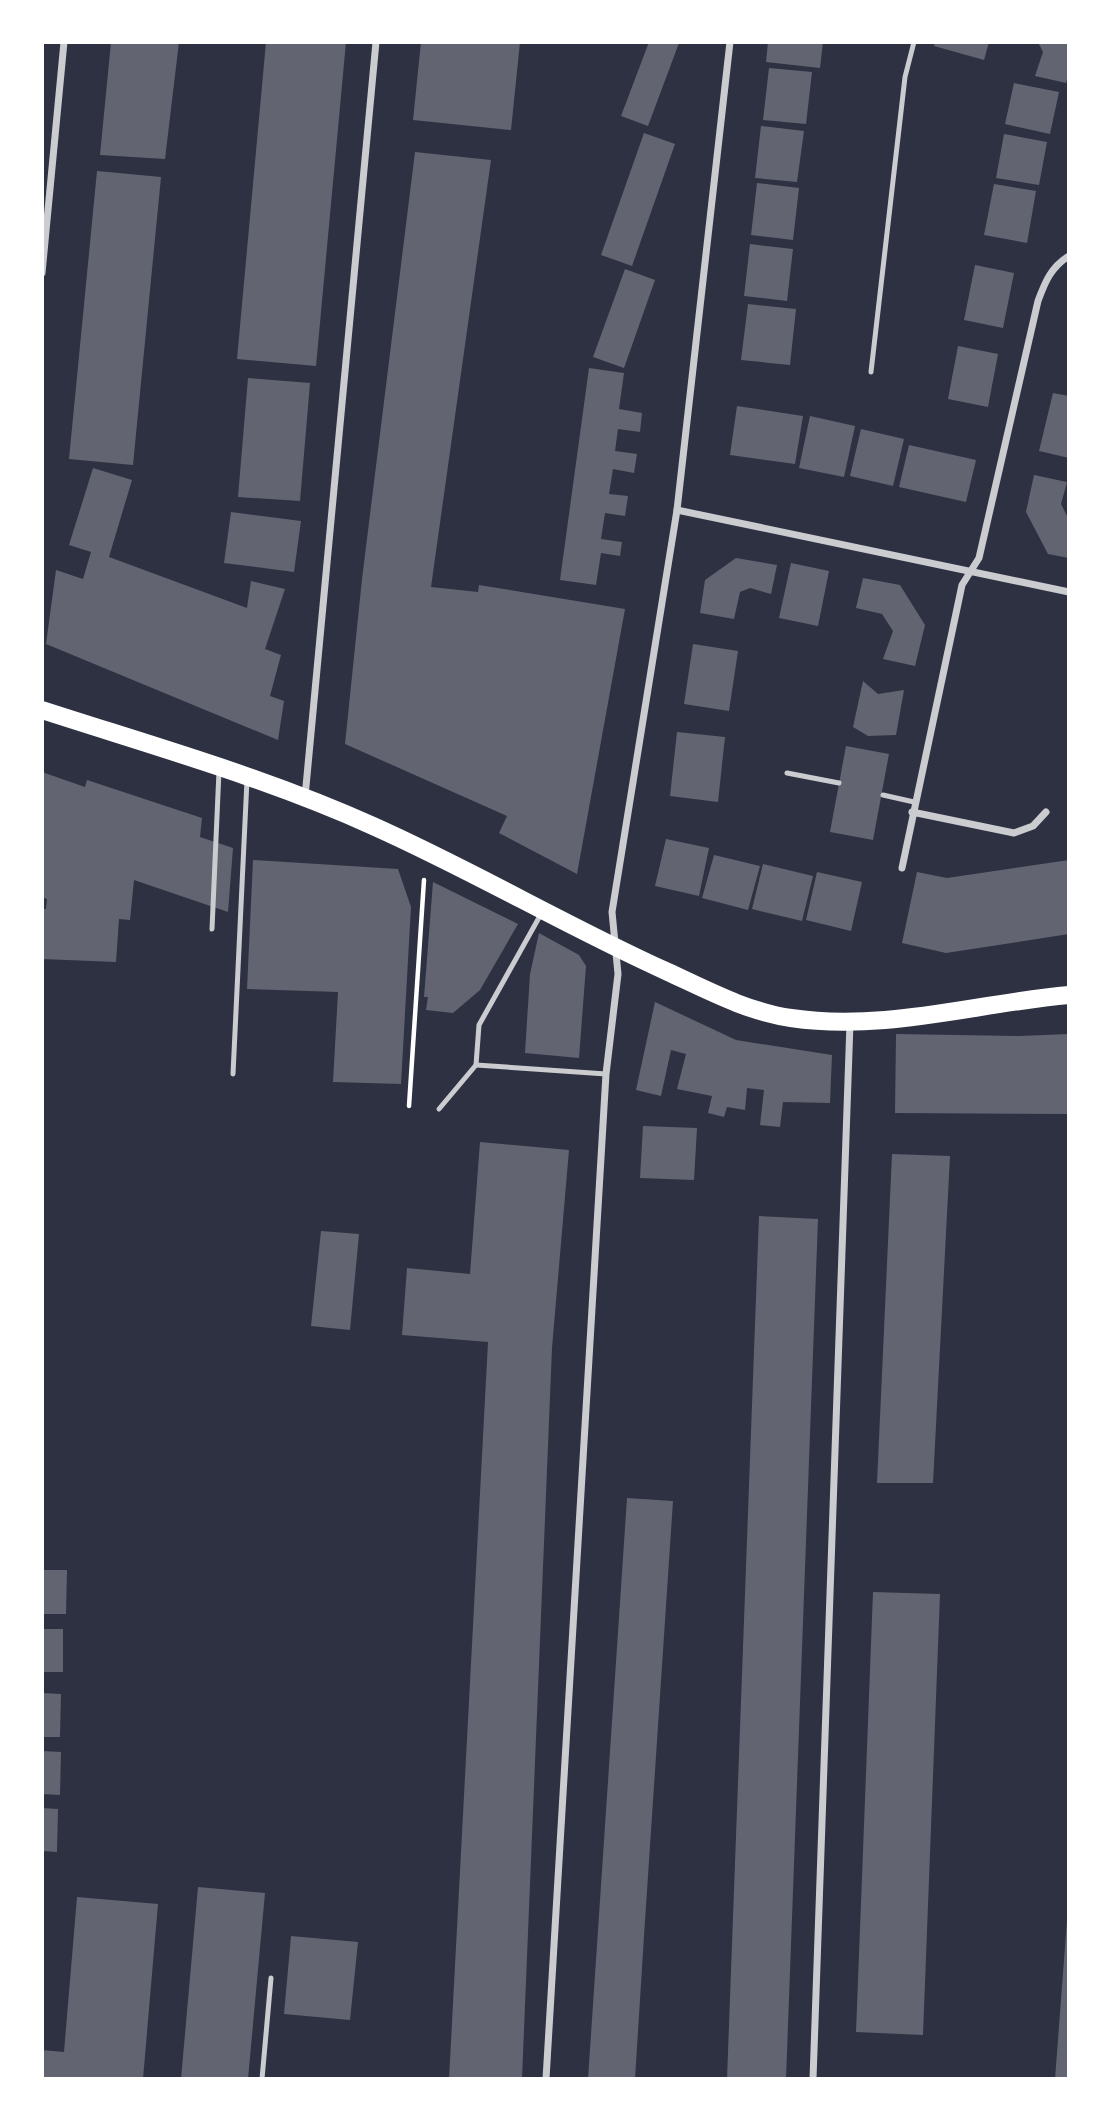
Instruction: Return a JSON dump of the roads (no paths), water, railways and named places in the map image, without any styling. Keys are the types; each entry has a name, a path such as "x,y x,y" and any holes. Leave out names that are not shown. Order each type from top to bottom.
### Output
{"main road":[{"path":"42,710 219,767 373,825 614,947 728,999 789,1018 850,1022 896,1019 1069,995"}],"street":[{"path":"42,273 64,42"},
{"path":"305,798 376,42"},
{"path":"545,2079 606,1074 618,974 612,912 677,510 730,42"},
{"path":"902,868 962,585 979,558 1038,301 1046,280 1057,264 1069,256"},
{"path":"677,510 1069,592"},
{"path":"912,812 1014,833 1033,826 1046,812"},
{"path":"813,2079 850,1022"}],"lane":[{"path":"872,372 905,77 915,42"},
{"path":"212,929 219,767"},
{"path":"787,773 839,783"},
{"path":"233,1074 247,777"},
{"path":"883,795 914,802"},
{"path":"439,1109 476,1065 479,1025 542,911"},
{"path":"476,1065 606,1074"},
{"path":"262,2079 271,1978"}]}
